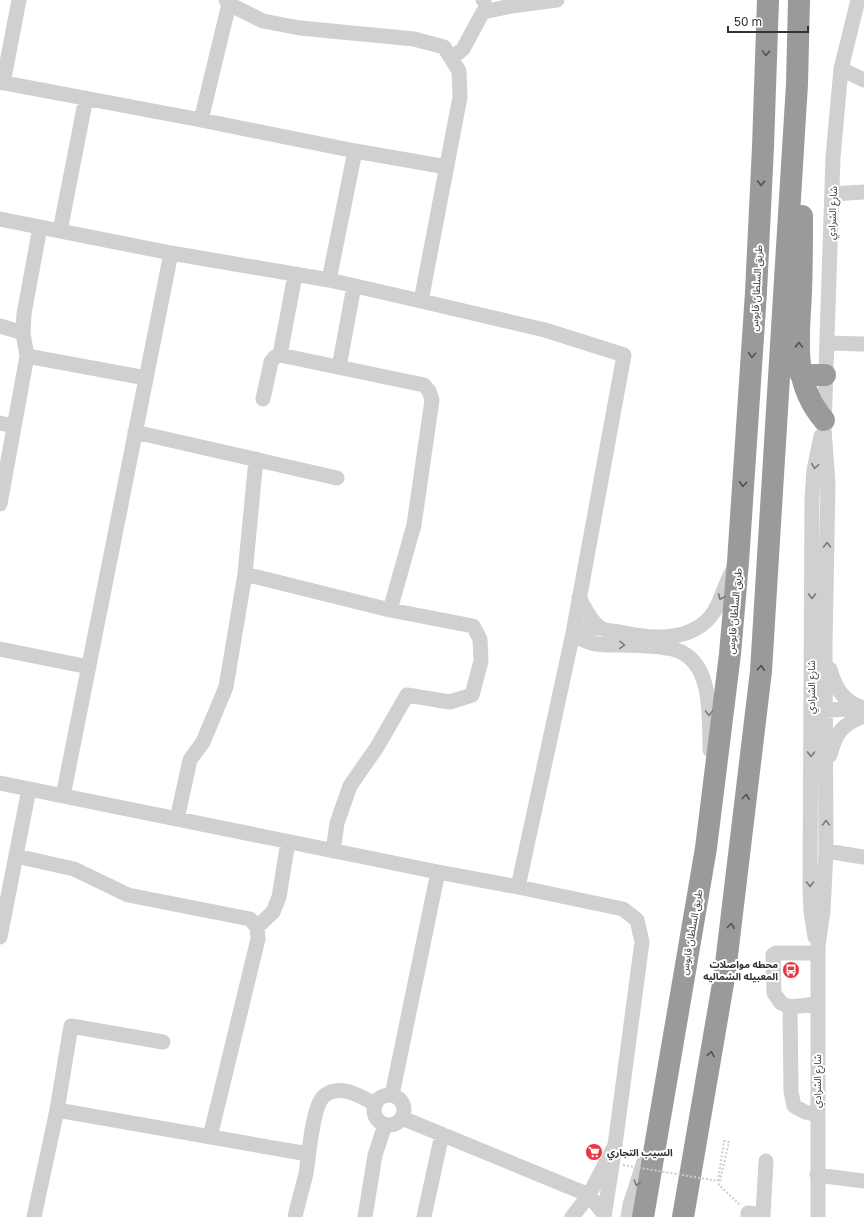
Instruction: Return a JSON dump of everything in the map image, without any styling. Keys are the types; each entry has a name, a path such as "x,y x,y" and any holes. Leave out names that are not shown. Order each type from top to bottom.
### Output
{"highway":[{"name":"طريق السلطان قابوس","path":"644,1217 706,848 730,654 738,562 756,292 768,0"},
{"path":"683,1217 725,972 761,671 797,84 799,0"},
{"path":"797,84 803,252 799,351 801,375 807,395 824,424"},
{"path":"801,375 813,376 825,374"}],"street":[{"path":"19,0 2,83 447,167"},
{"path":"452,58 463,49 484,3 557,0"},
{"name":"شارع الشرادي","path":"818,1217 818,949 824,906 826,851 825,645 828,484 824,424 826,343 833,157 841,69 858,0"},
{"path":"201,120 228,2 264,21 300,28 414,39 444,47 459,71 460,97 421,300"},
{"path":"841,69 864,80"},
{"path":"60,231 86,98"},
{"path":"329,280 356,151"},
{"path":"832,194 864,192"},
{"path":"0,219 171,253 329,280 421,300 545,330 624,355 573,633 518,886"},
{"path":"0,504 7,425 27,356 23,333 24,314 40,227"},
{"path":"64,796 171,253"},
{"path":"280,355 295,275"},
{"path":"339,367 354,286"},
{"path":"0,326 23,333"},
{"path":"826,343 864,344"},
{"path":"263,399 271,362 275,357 280,355 424,385 429,391 432,400 414,525 390,610"},
{"path":"27,356 146,378"},
{"name":"شارع الشرادي","path":"818,949 813,923 811,900 812,498 816,456 824,424"},
{"path":"135,432 338,478"},
{"path":"177,819 190,760 203,742 226,687 245,574 256,459"},
{"path":"573,633 580,629 601,628 630,635 664,638 689,632 701,625 711,616 720,599 728,577 738,562"},
{"path":"245,574 390,610 473,626 480,639 481,661 472,695 450,702 407,695 376,747 350,786 336,823 333,851"},
{"path":"579,597 590,618 601,628"},
{"path":"573,633 579,638 598,645 666,648 677,651 686,656 697,666 707,690 710,754 715,776"},
{"path":"566,664 581,650 598,645"},
{"path":"825,645 829,668 836,688 849,701 864,708"},
{"path":"0,649 89,667"},
{"path":"826,716 864,708"},
{"path":"811,717 864,716"},
{"path":"826,773 833,744 838,734 849,723 864,716"},
{"path":"0,784 438,872 518,886 623,909 638,920 642,942 604,1216"},
{"path":"0,937 30,790"},
{"path":"257,927 273,912 279,897 288,842"},
{"path":"826,851 864,857"},
{"path":"16,856 74,868 128,894 250,919 257,927 258,938 210,1137"},
{"path":"392,1095 438,872"},
{"path":"817,1004 790,1007 781,1003 774,993 773,955 776,953 818,949"},
{"path":"790,1007 792,1099 794,1106 805,1112 818,1115"},
{"path":"34,1217 57,1110 71,1026 163,1042"},
{"path":"691,1217 710,1103 707,1077"},
{"path":"295,1217 306,1171 317,1108 323,1096 334,1092 343,1091 356,1093 375,1104"},
{"path":"392,1095 398,1098 404,1106 404,1112 402,1118 398,1122 392,1125 385,1125 375,1117 374,1108 375,1104 382,1096 392,1095"},
{"path":"57,1110 308,1154"},
{"path":"402,1118 589,1195 604,1216"},
{"path":"628,1217 630,1205 645,1156 660,1120"},
{"path":"365,1217 375,1155 385,1125"},
{"path":"424,1217 442,1134"},
{"path":"572,1217 589,1195 615,1145"},
{"path":"748,1215 768,1216 766,1161"},
{"path":"817,1175 864,1181"}],"path":[{"path":"623,1164 718,1181 724,1141 728,1142 719,1185 748,1215"}],"place":[{"name":"محطه مواصلات المعبيله الشماليه","path":"791,970"},
{"name":"السيب التجاري","path":"594,1152"}]}
